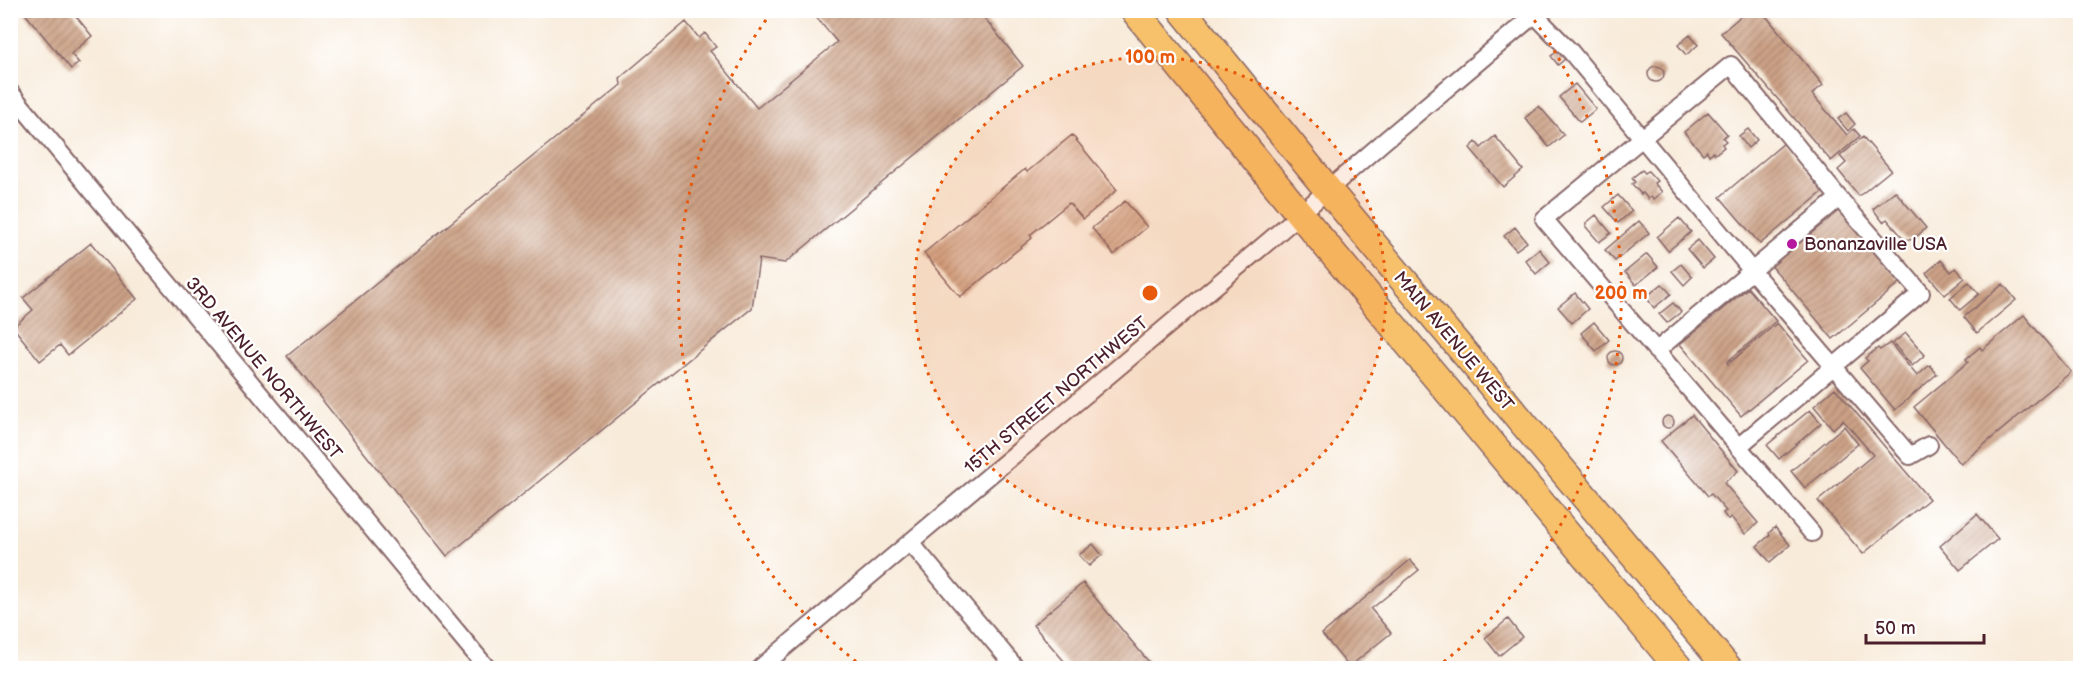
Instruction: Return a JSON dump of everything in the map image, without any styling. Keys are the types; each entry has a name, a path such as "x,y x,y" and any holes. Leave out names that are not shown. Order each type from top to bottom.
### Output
{"main road":[{"name":"MAIN AVENUE WEST","path":"1134,10 1299,213 1679,669"},
{"name":"MAIN AVENUE WEST","path":"1182,10 1328,190 1728,669"}],"street":[{"name":"15TH STREET NORTHWEST","path":"760,669 1538,13"},
{"path":"1538,13 1910,456 1929,445"},
{"path":"1738,447 1920,293 1731,65 1544,219 1656,351 1738,447 1812,533"},
{"name":"3RD AVENUE NORTHWEST","path":"10,92 487,669"},
{"path":"1656,351 1839,198"},
{"path":"910,542 1016,669"}],"building":[{"path":"22,10 71,10 92,36 71,54 79,63 71,69"},
{"path":"810,10 978,10 1023,66 785,263 759,259 752,308 447,556 287,356 621,85 620,78 686,22 699,38 705,33 716,47 710,51 757,108 837,42"},
{"path":"1748,10 1761,10 1823,85 1812,94 1847,135 1854,129 1860,136 1831,161 1721,33"},
{"path":"1690,35 1698,45 1686,55 1678,45"},
{"path":"1558,51 1565,59 1558,65 1551,56"},
{"path":"1653,66 1659,66 1664,74 1662,80 1653,82 1648,77 1648,71"},
{"path":"1575,84 1596,109 1580,122 1559,97"},
{"path":"1539,106 1564,135 1549,147 1525,118"},
{"path":"1708,112 1727,134 1723,138 1726,141 1722,144 1724,147 1715,154 1713,152 1709,155 1707,151 1703,154 1684,132"},
{"path":"1846,113 1855,124 1848,131 1838,119"},
{"path":"1748,129 1757,140 1748,148 1739,136"},
{"path":"1072,135 1117,190 1083,219 1069,203 1030,235 1032,238 960,297 924,253 1025,169 1027,172"},
{"path":"1495,136 1523,170 1503,187 1470,148 1476,142 1481,148"},
{"path":"1863,137 1891,170 1859,196 1838,170 1846,163 1840,156"},
{"path":"1784,143 1824,191 1760,244 1720,197"},
{"path":"1642,170 1645,173 1648,171 1657,181 1654,183 1662,192 1653,199 1651,197 1648,199 1643,193 1641,194 1632,184 1635,182 1632,178"},
{"path":"1895,191 1926,228 1913,240 1904,239 1887,219 1883,222 1873,209"},
{"path":"1618,195 1632,211 1618,223 1604,207"},
{"path":"1125,201 1147,227 1114,255 1092,228"},
{"path":"1838,207 1901,282 1833,339 1770,264"},
{"path":"1596,215 1611,233 1599,242 1586,227 1586,223"},
{"path":"1679,218 1691,232 1668,251 1657,237"},
{"path":"1639,221 1649,233 1615,261 1605,250"},
{"path":"1515,227 1527,242 1516,250 1504,236"},
{"path":"1698,240 1714,259 1703,268 1687,249"},
{"path":"91,243 137,299 68,355 60,345 40,361 13,327 33,310 23,298"},
{"path":"1539,249 1550,262 1536,274 1525,260"},
{"path":"1647,254 1658,267 1636,285 1625,272"},
{"path":"1941,260 1951,272 1956,268 1965,278 1945,295 1926,273"},
{"path":"1681,264 1692,277 1684,285 1672,271"},
{"path":"1969,282 1979,294 1960,310 1950,298"},
{"path":"1662,284 1671,294 1654,308 1646,297"},
{"path":"2003,284 2016,300 1977,333 1964,317"},
{"path":"1748,288 1776,321 1727,362 1728,364 1777,323 1808,360 1741,416 1680,344"},
{"path":"1575,293 1588,309 1572,323 1558,307"},
{"path":"1673,303 1681,312 1667,323 1659,314"},
{"path":"2024,315 2071,372 1961,464 1914,407 1968,362 1966,359 1980,347 1982,350"},
{"path":"1594,322 1609,340 1596,351 1581,333"},
{"path":"1906,333 1925,355 1912,366 1893,343"},
{"path":"1890,343 1917,376 1930,365 1937,374 1895,410 1860,368 1868,361 1865,358 1878,348 1880,350"},
{"path":"1612,351 1618,351 1622,358 1618,365 1612,365 1608,361 1608,355"},
{"path":"1835,388 1929,499 1863,554 1818,501 1873,455 1843,420 1833,429 1814,406"},
{"path":"1810,410 1821,423 1779,459 1767,445"},
{"path":"1692,415 1738,471 1724,483 1758,523 1745,534 1731,517 1728,520 1723,513 1726,511 1711,494 1708,496 1661,441"},
{"path":"1670,416 1673,417 1673,427 1666,428 1663,427 1662,420 1663,417"},
{"path":"1844,426 1858,444 1805,488 1791,471"},
{"path":"1977,514 1998,539 1960,570 1940,546"},
{"path":"1775,527 1790,545 1770,562 1757,546 1770,535 1769,533"},
{"path":"1093,544 1102,555 1089,566 1079,555"},
{"path":"1410,560 1419,570 1371,609 1391,633 1349,667 1322,634"},
{"path":"1083,583 1153,667 1070,668 1033,625"},
{"path":"1508,619 1522,637 1499,656 1485,638"}],"place":[{"name":"Bonanzaville USA","path":"1792,244"}]}
